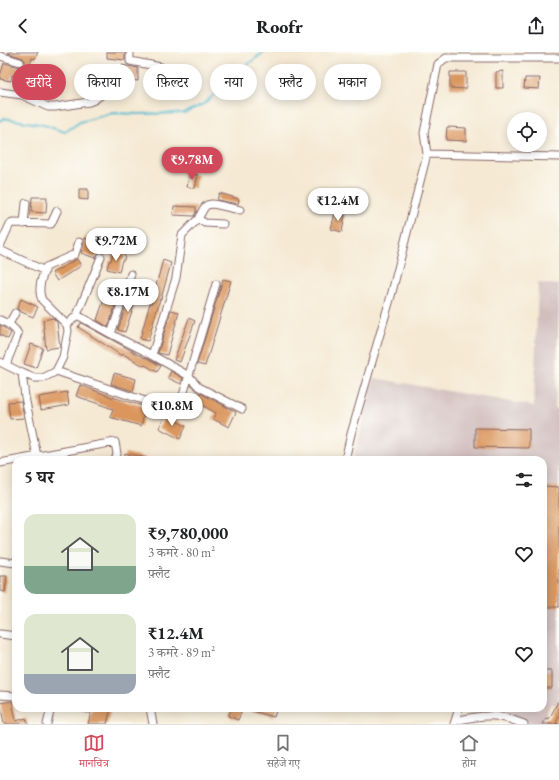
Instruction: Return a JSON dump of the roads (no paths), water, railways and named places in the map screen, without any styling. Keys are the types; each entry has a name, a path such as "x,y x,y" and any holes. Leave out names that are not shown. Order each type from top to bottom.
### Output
{"street":[{"path":"130,52 130,61 146,64"},
{"path":"0,56 20,62"},
{"path":"346,456 391,296 427,154 424,133 438,64 446,58 559,58"},
{"path":"0,92 22,95 44,105 54,107 94,100"},
{"path":"427,154 559,158"},
{"path":"24,224 26,203"},
{"path":"152,355 176,278 182,235 198,220 207,205 212,204 240,210"},
{"path":"0,246 10,224 51,224 57,211"},
{"path":"198,220 205,223 224,224"},
{"path":"0,320 9,324 18,334 3,363 34,378 43,378 54,373 63,356 68,331 67,324 42,300 40,289 46,266 75,254 79,242"},
{"path":"0,250 44,271"},
{"path":"67,324 78,315 101,257"},
{"path":"111,334 131,274"},
{"path":"56,371 178,412 216,284"},
{"path":"9,324 15,313"},
{"path":"78,315 189,376 199,387 242,409"},
{"path":"22,373 25,398 37,456 115,442 116,456"},
{"path":"0,463 12,461"},
{"path":"0,561 12,562"},
{"path":"0,634 12,636"},
{"path":"0,695 12,696"},
{"path":"47,724 50,712"},
{"path":"151,712 153,724"},
{"path":"454,723 458,712"},
{"path":"454,723 470,717 487,716 505,718 524,724"}],"waterway":[{"path":"0,121 3,118 44,125 65,132 80,122 113,113 184,113 204,104 240,70 264,52"}]}
